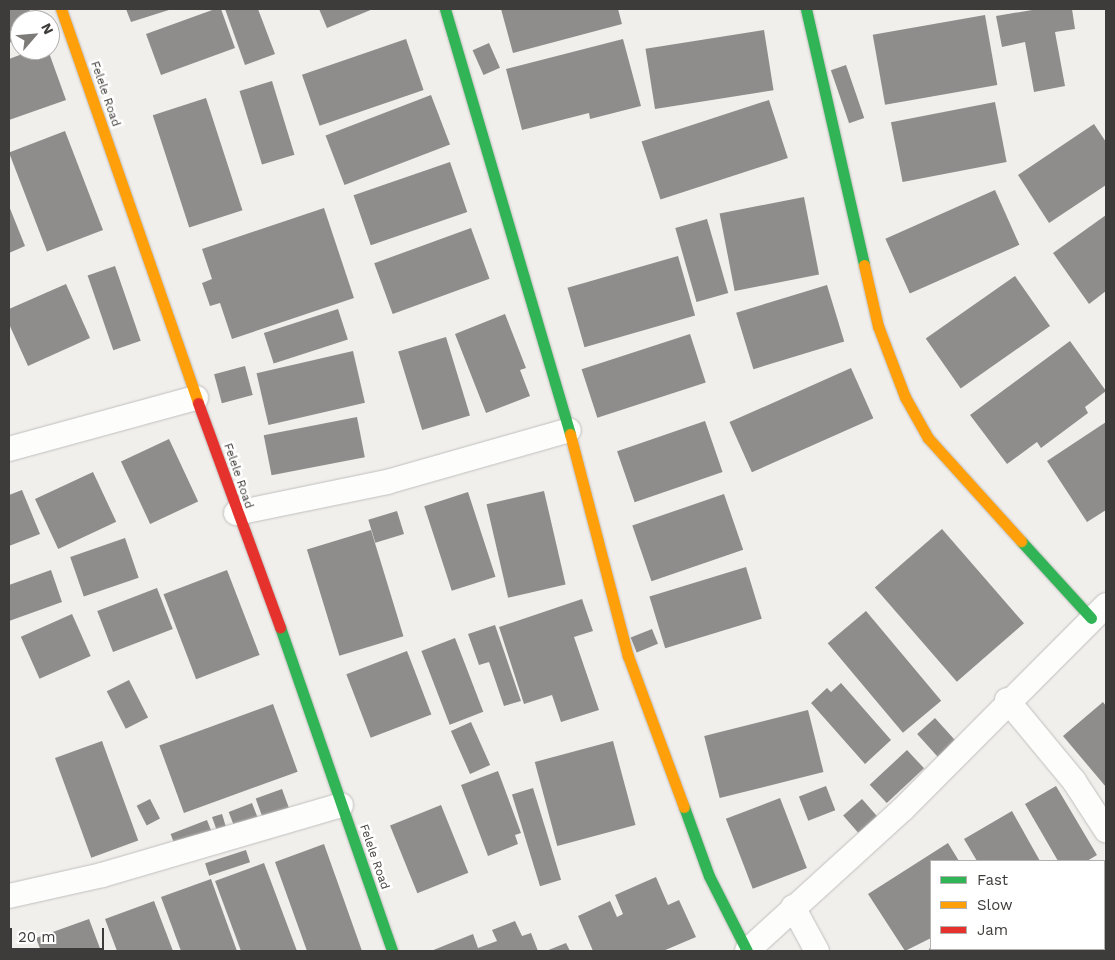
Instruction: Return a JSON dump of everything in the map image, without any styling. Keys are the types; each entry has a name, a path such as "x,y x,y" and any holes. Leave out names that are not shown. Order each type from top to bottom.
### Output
{"street":[{"name":"Felele Road","path":"61,9 236,513 306,693 341,805 392,951"},
{"path":"445,9 569,430 628,656 709,876 747,951 793,907 903,809 1007,700 1099,611 928,438 905,397 876,316 806,9"},
{"path":"9,449 196,398"},
{"path":"236,513 387,482 569,430"},
{"path":"1007,700 1074,781 1106,830"},
{"path":"9,896 102,875 341,805"},
{"path":"793,907 817,951"}],"building":[{"path":"9,9 29,9 10,10 9,43"},
{"path":"126,9 172,9 131,22"},
{"path":"215,9 221,9 235,48 161,75 146,34"},
{"path":"225,9 258,9 275,54 245,65"},
{"path":"319,9 373,9 327,28"},
{"path":"501,9 618,9 622,24 513,53"},
{"path":"1038,9 1072,9 1075,29 1055,32 1065,86 1034,92 1025,42 1002,47 996,16"},
{"path":"985,15 997,85 885,105 873,35"},
{"path":"764,30 774,90 655,109 645,49"},
{"path":"406,39 424,90 320,126 302,75"},
{"path":"623,39 641,106 590,119 589,113 522,130 506,69"},
{"path":"489,43 500,68 484,75 473,50"},
{"path":"9,59 52,60 66,100 9,120"},
{"path":"846,65 864,118 849,123 831,70"},
{"path":"272,81 295,155 262,165 239,91"},
{"path":"431,95 450,144 344,185 326,135"},
{"path":"206,98 242,210 189,228 153,115"},
{"path":"769,100 788,158 660,199 642,141"},
{"path":"995,102 1007,162 903,182 891,122"},
{"path":"1094,124 1106,142 1106,185 1049,223 1018,175"},
{"path":"65,131 103,230 47,251 9,152"},
{"path":"450,162 467,212 371,245 354,195"},
{"path":"995,190 1019,245 910,294 885,239"},
{"path":"804,197 819,275 735,291 720,213"},
{"path":"9,206 25,246 9,253"},
{"path":"324,208 354,298 232,339 220,303 210,306 202,283 212,279 202,249"},
{"path":"1106,215 1106,291 1089,304 1053,253"},
{"path":"707,219 728,293 697,302 675,228"},
{"path":"471,228 489,279 393,314 374,263"},
{"path":"678,256 695,316 585,347 567,288"},
{"path":"115,266 141,341 113,350 88,275"},
{"path":"1015,276 1050,326 961,388 926,339"},
{"path":"66,284 90,338 28,366 9,324 9,309"},
{"path":"827,285 844,341 753,369 736,313"},
{"path":"338,309 348,339 274,364 264,333"},
{"path":"505,314 526,368 520,370 530,396 486,413 455,334"},
{"path":"690,334 706,383 597,418 582,369"},
{"path":"446,337 470,415 422,430 398,352"},
{"path":"1070,341 1106,391 1085,407 1088,413 1041,448 1037,442 1007,464 970,415"},
{"path":"353,351 365,403 268,425 257,373"},
{"path":"245,366 253,395 222,403 214,374"},
{"path":"851,368 873,418 752,472 729,422"},
{"path":"357,417 365,457 272,475 264,435"},
{"path":"705,421 723,472 635,502 617,451"},
{"path":"1106,422 1106,510 1087,522 1047,461"},
{"path":"169,439 198,502 150,524 121,461"},
{"path":"93,472 116,522 58,549 35,499"},
{"path":"22,490 40,534 9,546 9,495"},
{"path":"544,491 566,585 508,598 487,504"},
{"path":"468,492 496,577 452,591 424,506"},
{"path":"724,494 743,550 651,581 632,526"},
{"path":"397,511 404,534 375,543 368,520"},
{"path":"942,529 1024,623 957,682 875,587"},
{"path":"371,530 403,636 339,656 307,550"},
{"path":"125,538 139,578 84,597 70,557"},
{"path":"746,567 762,619 665,648 649,597"},
{"path":"51,570 62,602 9,621 9,585"},
{"path":"227,570 260,655 196,679 164,594"},
{"path":"157,588 173,629 113,652 97,611"},
{"path":"582,599 593,631 574,637 599,710 561,722 552,695 524,704 499,627"},
{"path":"866,611 941,701 903,733 828,643"},
{"path":"72,614 91,656 40,679 21,637"},
{"path":"495,625 521,701 504,706 489,662 479,665 468,634"},
{"path":"652,629 658,644 637,652 631,638"},
{"path":"455,638 483,712 450,725 421,651"},
{"path":"407,651 431,714 371,738 346,674"},
{"path":"129,680 148,717 126,729 107,691"},
{"path":"841,683 891,740 865,764 811,703 827,688 831,692"},
{"path":"1103,702 1106,706 1106,787 1063,736"},
{"path":"273,704 298,772 184,813 159,745"},
{"path":"808,710 823,772 720,798 704,736"},
{"path":"935,718 956,741 938,757 917,734"},
{"path":"471,722 490,765 470,774 451,731"},
{"path":"102,741 138,841 91,858 55,758"},
{"path":"613,741 636,825 557,846 535,762"},
{"path":"907,750 924,768 887,803 870,785"},
{"path":"498,771 521,833 515,835 518,844 488,856 461,785"},
{"path":"826,786 835,810 808,821 799,796"},
{"path":"1056,786 1097,855 1089,860 1057,860 1025,804"},
{"path":"533,788 561,880 540,886 512,794"},
{"path":"282,789 290,811 264,820 256,799"},
{"path":"780,798 807,868 753,889 726,819"},
{"path":"150,799 160,819 147,825 137,806"},
{"path":"862,799 877,816 858,833 843,815"},
{"path":"252,803 258,819 235,828 229,812"},
{"path":"441,805 468,873 417,893 390,826"},
{"path":"1012,811 1039,860 976,860 964,839"},
{"path":"222,814 226,827 217,831 212,817"},
{"path":"207,820 212,833 176,847 171,834"},
{"path":"948,843 958,860 930,860 930,938 905,951 868,894"},
{"path":"324,844 362,951 307,951 275,862"},
{"path":"246,850 250,862 209,876 205,863"},
{"path":"264,863 297,951 241,951 215,881"},
{"path":"656,877 668,905 679,900 696,937 663,951 593,951 578,916 610,901 617,917 623,914 615,895"},
{"path":"211,879 237,951 181,951 161,897"},
{"path":"1106,899 1106,951 1059,951 1105,950"},
{"path":"154,901 173,951 117,951 105,919"},
{"path":"89,919 101,951 41,951 36,938"},
{"path":"515,921 522,936 531,933 538,951 431,951 473,934 478,948 497,941 492,930"},
{"path":"566,943 570,951 546,951"},
{"path":"930,948 930,950 966,951 928,951"},
{"path":"980,950 1019,950 981,951"}],"traffic: fast":[{"path":"445,9 570,434"},
{"path":"806,9 864,265"},
{"path":"1021,541 1091,618"},
{"path":"280,627 392,951"},
{"path":"684,807 709,876 747,951"}],"traffic: slow":[{"path":"61,9 198,403"},
{"path":"864,265 878,326 905,397 928,438 1021,541"},
{"path":"570,434 628,656 684,807"}],"traffic: jam":[{"path":"198,403 280,627"}]}
